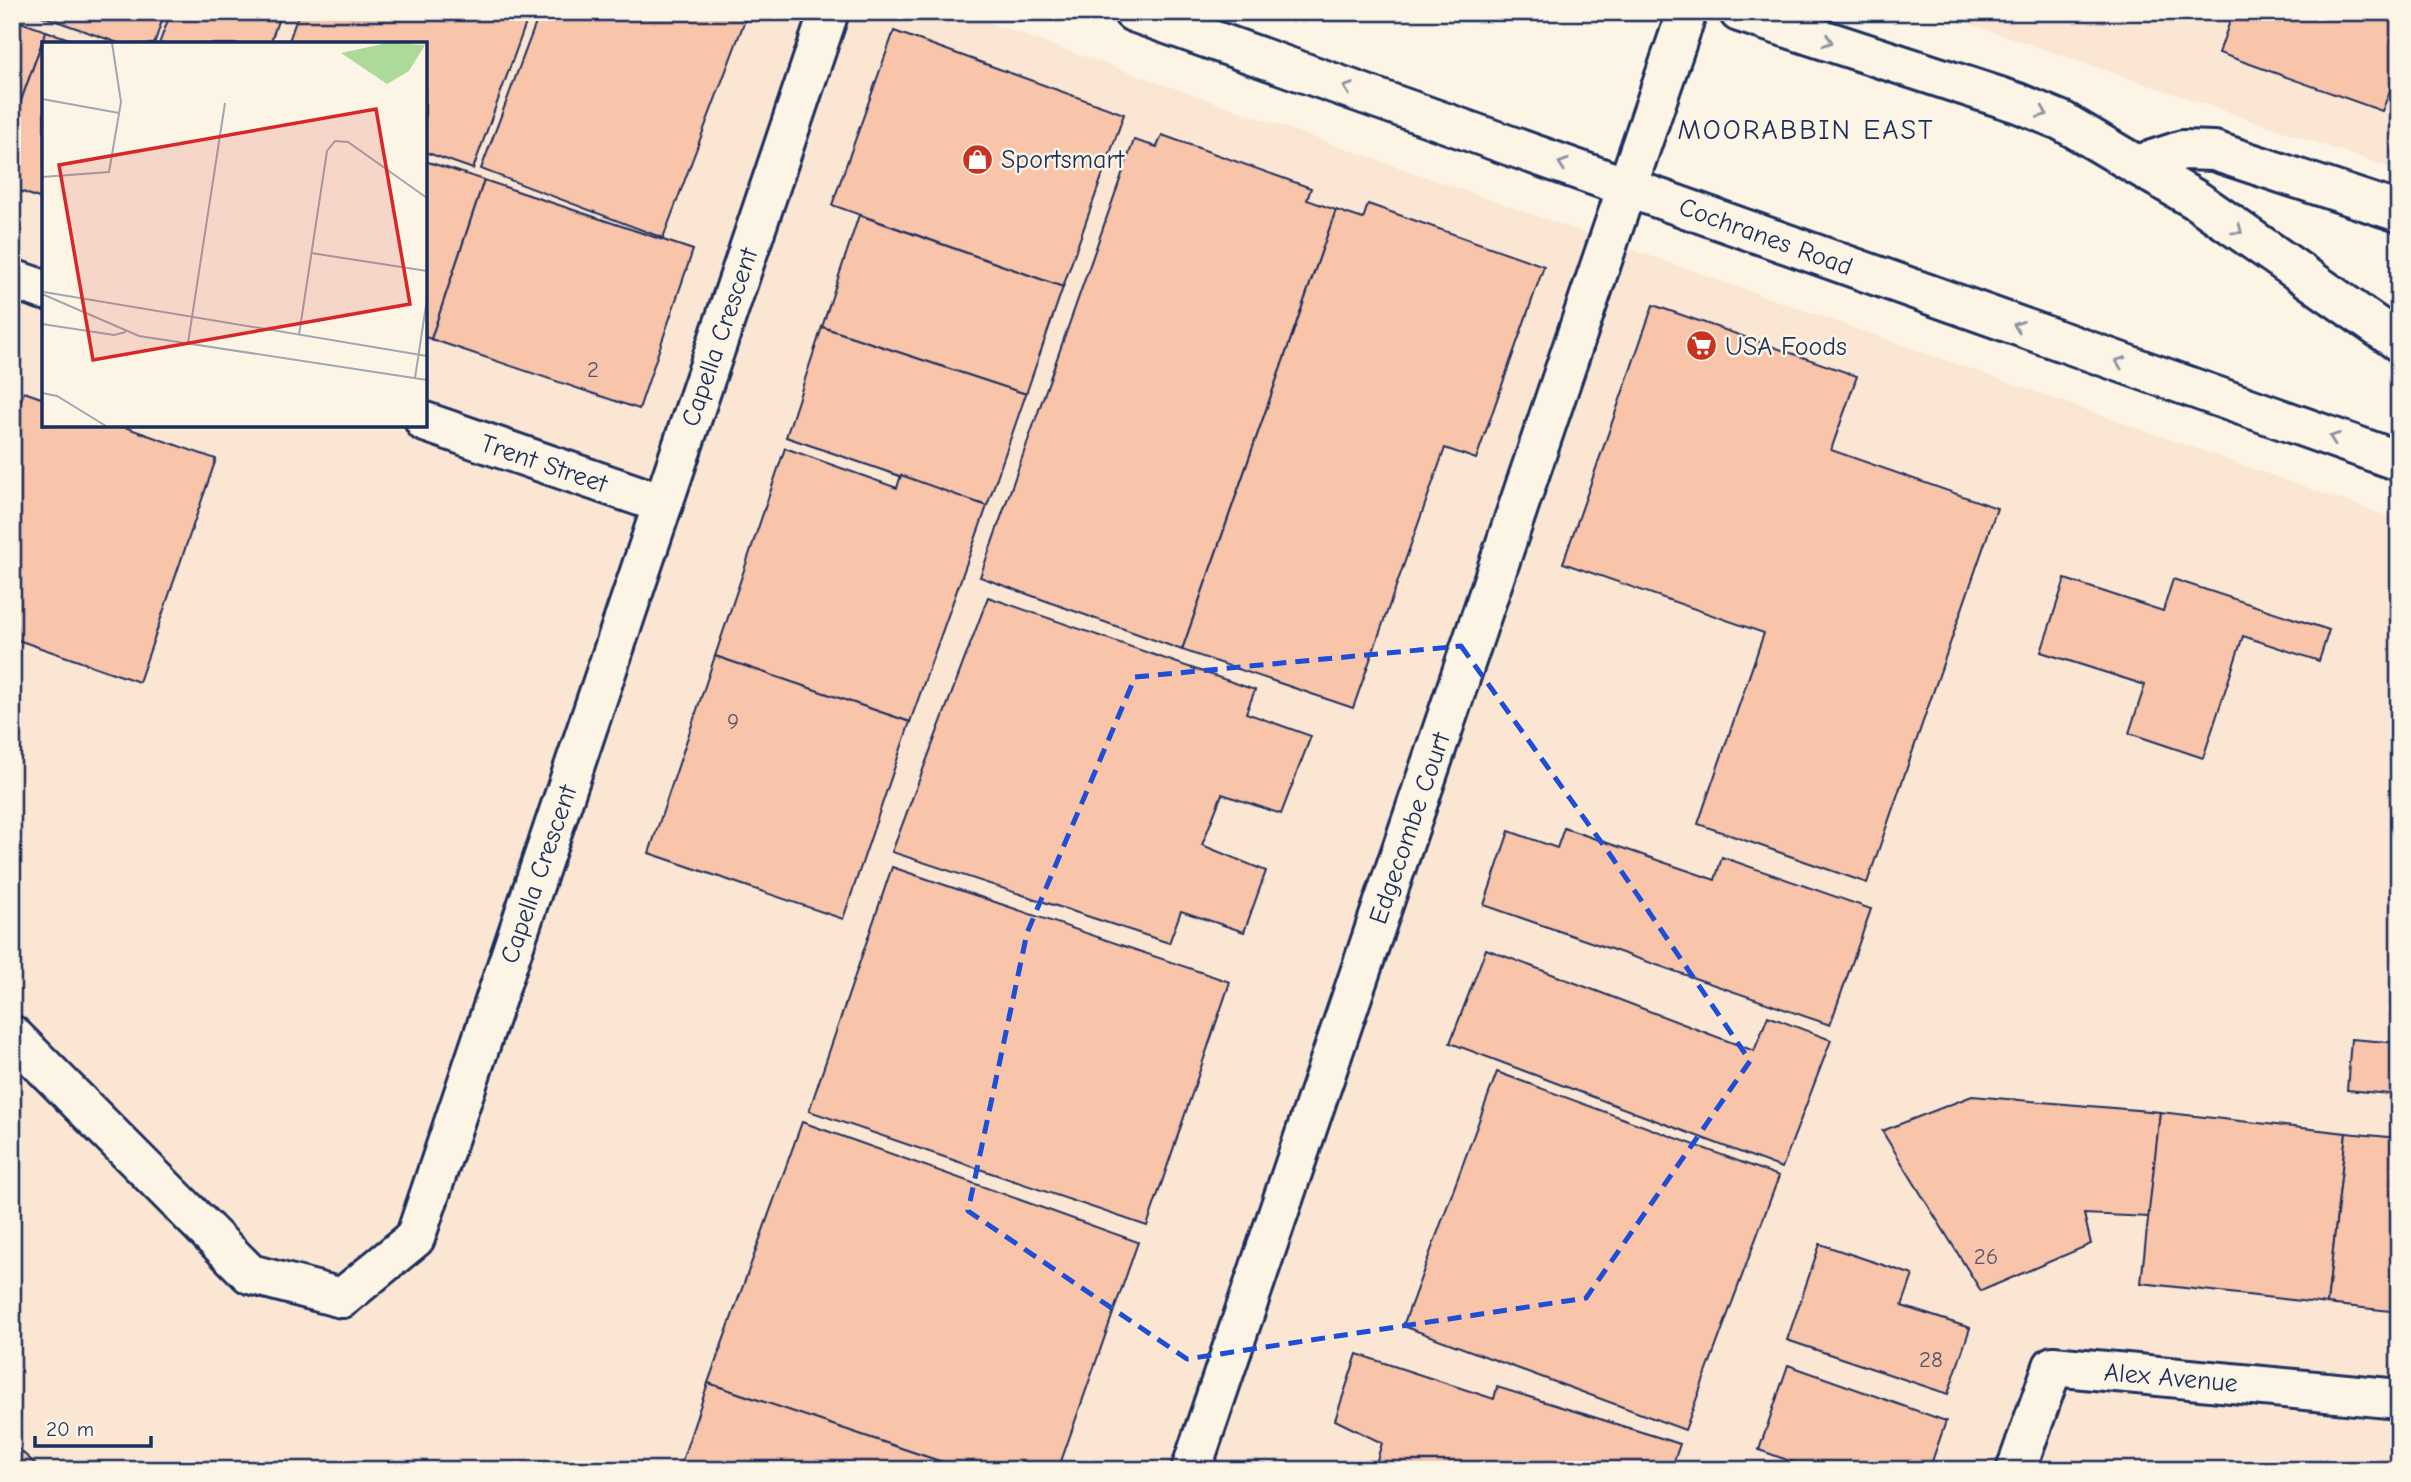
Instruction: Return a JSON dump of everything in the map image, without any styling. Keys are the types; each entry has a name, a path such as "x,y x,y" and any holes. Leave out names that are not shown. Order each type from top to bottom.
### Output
{"street":[{"name":"Capella Crescent","path":"12,1035 250,1274 342,1298 415,1238 829,12"},
{"name":"Cochranes Road","path":"1133,12 2399,461"},
{"name":"Edgecombe Court","path":"1191,1470 1687,12"},
{"path":"1739,12 2027,106 2062,121 2205,206 2399,342"},
{"path":"2137,165 2183,150 2202,149 2227,154 2399,212"},
{"path":"12,279 42,289"},
{"name":"Trent Street","path":"427,423 663,504"},
{"name":"Alex Avenue","path":"2016,1470 2053,1366 2399,1399"}],"highlighted area":[{"path":"1461,646 1609,853 1750,1061 1586,1298 1187,1359 968,1211 1027,933 1135,677"}],"shaded area":[{"path":"12,12 959,12 2399,520 2399,1470 12,1470"},
{"path":"1935,12 2399,12 2399,171"}],"building":[{"path":"31,12 165,12 155,42 115,42"},
{"path":"171,12 281,12 271,42 160,42"},
{"path":"299,12 530,12 473,169 427,153 427,42 289,42"},
{"path":"540,12 748,12 663,238 481,169"},
{"path":"2233,12 2399,12 2399,68 2382,111 2219,53"},
{"path":"12,19 46,31 12,126"},
{"path":"46,31 78,42 42,42"},
{"name":"Sportsmart","path":"894,31 1124,114 1063,287 832,205"},
{"path":"42,42 42,199 12,188 12,126"},
{"path":"1162,135 1311,188 1307,200 1336,210 1182,650 980,577 1134,140 1157,147"},
{"path":"427,162 484,180 431,339 427,338"},
{"path":"484,180 693,250 639,409 431,339"},
{"path":"1368,204 1544,266 1476,459 1445,448 1353,708 1182,650 1336,210 1363,219"},
{"path":"859,215 1063,287 1026,394 822,327"},
{"path":"1653,305 1857,376 1831,450 1997,508 1867,883 1698,824 1764,633 1563,563"},
{"path":"822,327 1026,394 987,506 786,437"},
{"path":"24,392 42,398 42,427 125,427 216,459 139,682 12,638 12,425"},
{"path":"785,448 897,488 901,475 987,506 910,722 715,656"},
{"path":"2065,579 2163,611 2173,579 2329,630 2319,661 2243,636 2203,758 2129,733 2145,685 2041,652"},
{"path":"988,597 1255,690 1246,713 1311,736 1281,814 1222,794 1202,845 1266,871 1244,932 1181,911 1169,943 892,852"},
{"path":"715,656 910,722 843,919 649,853"},
{"path":"1564,828 1715,880 1722,857 1871,909 1830,1025 1484,905 1509,831 1557,848"},
{"path":"892,867 1230,982 1147,1226 809,1111"},
{"path":"1486,949 1754,1051 1768,1016 1831,1040 1782,1168 1450,1043"},
{"path":"2351,1039 2399,1043 2399,1095 2347,1090"},
{"path":"1497,1072 1779,1176 1685,1430 1403,1326"},
{"path":"1972,1096 2160,1112 2149,1217 2084,1214 2091,1244 1981,1291 1882,1131"},
{"path":"2160,1112 2346,1133 2327,1304 2141,1283"},
{"path":"802,1122 1138,1242 1058,1470 966,1470 708,1383"},
{"path":"2346,1133 2399,1138 2399,1312 2327,1304"},
{"path":"1820,1244 1913,1275 1902,1306 1970,1328 1948,1394 1787,1340"},
{"path":"1357,1354 1494,1399 1497,1387 1680,1444 1671,1470 1374,1470 1382,1443 1335,1420"},
{"path":"1788,1365 1946,1421 1929,1470 1815,1470 1759,1450"},
{"path":"708,1383 966,1470 679,1470"},
{"path":"12,1443 42,1470 12,1470"}],"place":[{"name":"Sportsmart","path":"978,159"},
{"name":"USA Foods","path":"1702,346"}],"district":[{"name":"MOORABBIN EAST","path":"1806,129"}]}
